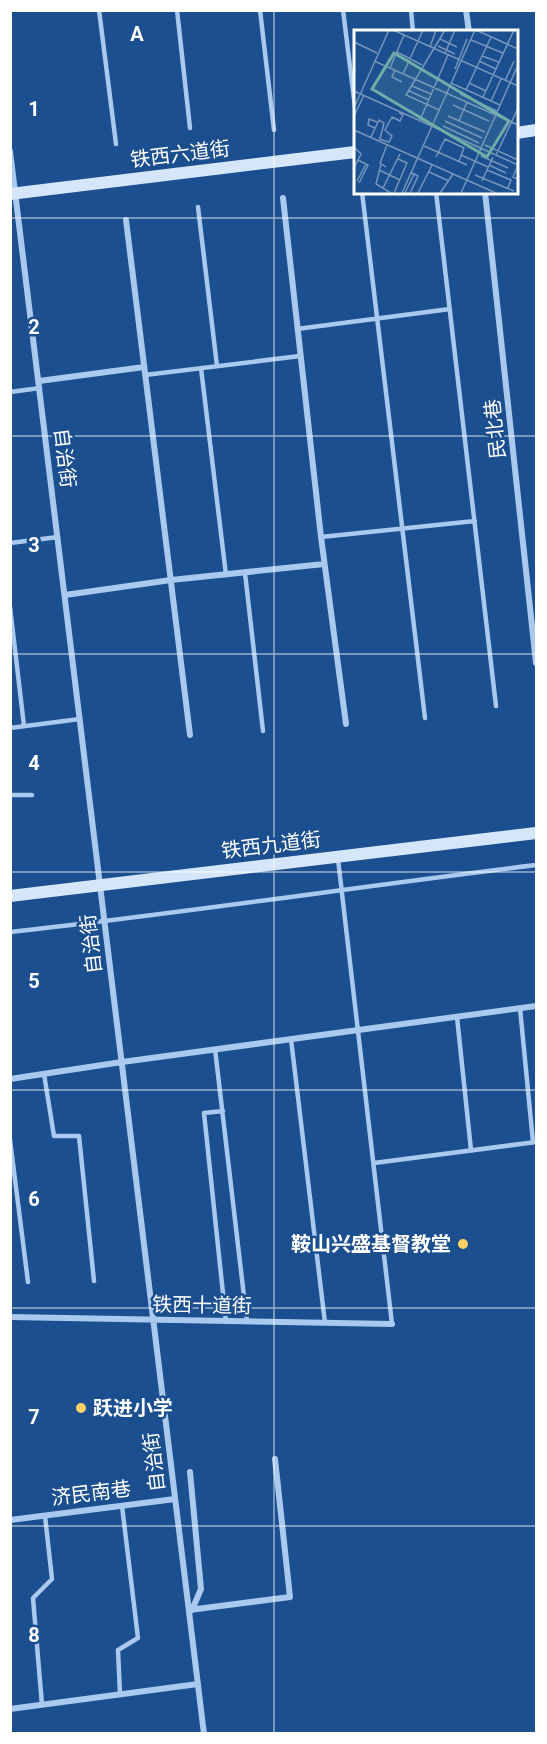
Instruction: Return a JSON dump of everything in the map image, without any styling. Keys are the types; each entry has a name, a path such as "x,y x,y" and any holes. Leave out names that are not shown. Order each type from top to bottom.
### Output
{"main road":[{"path":"517,133 537,130"},
{"name":"铁西六道街","path":"13,194 354,152"},
{"name":"铁西九道街","path":"10,896 537,833"}],"street":[{"path":"466,10 469,30"},
{"name":"自治街","path":"10,151 13,194 58,537 191,1610 204,1734"},
{"name":"民北巷","path":"485,194 537,663"},
{"path":"283,198 324,564 346,724"},
{"path":"126,220 190,735"},
{"path":"39,385 144,367"},
{"path":"65,595 171,580 324,564"},
{"path":"10,1079 537,1006"},
{"name":"铁西十道街","path":"10,1317 392,1324"},
{"path":"191,1610 290,1598 275,1460"},
{"path":"190,1472 201,1588 191,1610"},
{"name":"济民南巷","path":"10,1520 176,1499"},
{"path":"10,1709 198,1683"}],"lane":[{"path":"99,10 116,144"},
{"path":"177,10 190,128"},
{"path":"260,10 274,130"},
{"path":"343,10 354,99"},
{"path":"411,10 413,30"},
{"path":"362,194 425,718"},
{"path":"436,194 496,706"},
{"path":"198,207 217,366"},
{"path":"297,329 450,309"},
{"path":"145,375 300,356"},
{"path":"201,368 226,575"},
{"path":"10,392 39,385"},
{"path":"321,537 475,521"},
{"path":"10,543 58,537"},
{"path":"245,573 263,731"},
{"path":"10,607 24,726"},
{"path":"10,728 80,719"},
{"path":"10,795 32,795"},
{"path":"338,856 360,1030 392,1324"},
{"path":"10,932 105,922 537,864"},
{"path":"374,1163 535,1142 519,1008"},
{"path":"457,1017 471,1150"},
{"path":"291,1039 325,1323"},
{"path":"215,1049 247,1322"},
{"path":"44,1074 54,1136 79,1136 94,1281"},
{"path":"223,1111 204,1113 226,1322"},
{"path":"10,1140 28,1282"},
{"path":"120,1694 118,1650 138,1638 122,1506"},
{"path":"42,1705 33,1598 52,1579 45,1516"}],"place":[{"name":"鞍山兴盛基督教堂","path":"463,1244"},
{"name":"跃进小学","path":"81,1408"}]}
